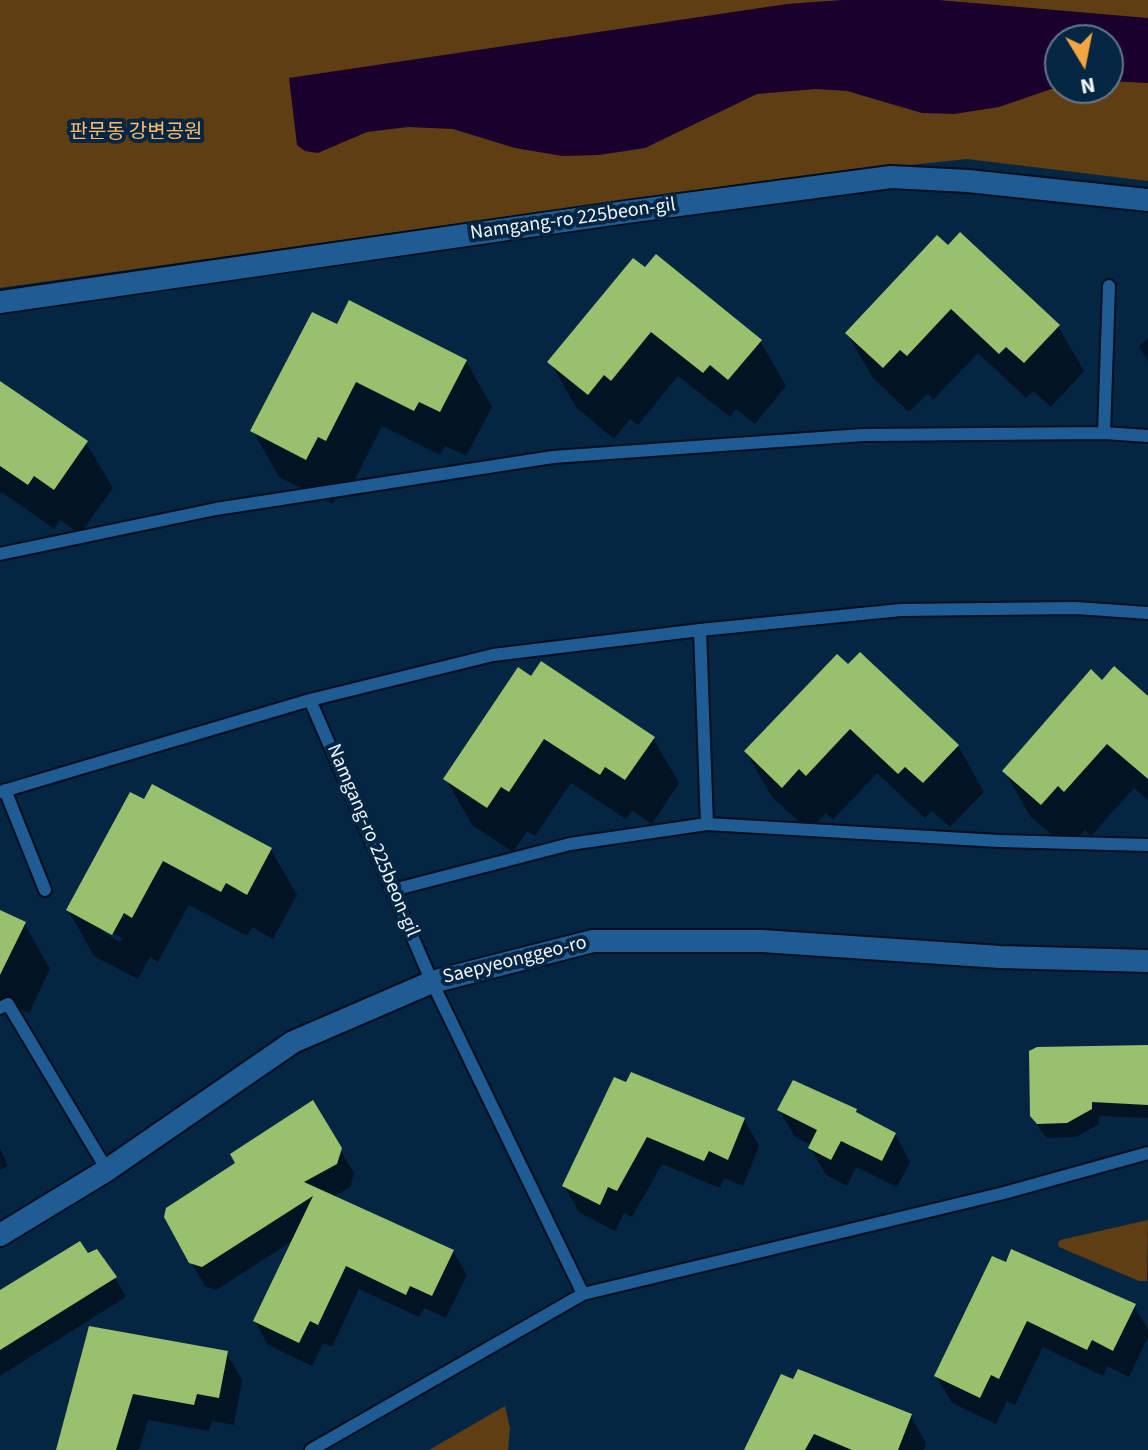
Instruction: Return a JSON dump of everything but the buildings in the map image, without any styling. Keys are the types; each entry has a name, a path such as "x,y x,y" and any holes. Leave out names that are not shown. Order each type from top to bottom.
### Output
{"street":[{"name":"Namgang-ro 225beon-gil","path":"0,302 891,177 968,181 1148,200"},
{"name":"Saepyeonggeo-ro","path":"0,1235 107,1170 293,1042 432,982 593,941 762,941 1000,957 1148,961"}],"lane":[{"path":"1104,433 1109,286"},
{"path":"0,554 216,509 553,457 863,435 1104,433 1148,436"},
{"path":"45,890 2,791 310,700 493,655 700,630 901,610 1076,608 1148,613"},
{"path":"700,630 707,824"},
{"name":"Namgang-ro 225beon-gil","path":"310,700 432,982 583,1294"},
{"path":"393,890 570,844 707,824 984,841 1148,845"},
{"path":"0,1008 8,1004 107,1170"},
{"path":"311,1450 583,1294 1004,1193 1148,1153"}],"green space":[{"name":"판문동 강변공원","path":"0,0 1148,0 1148,181 967,159 785,178 0,288"},
{"path":"1148,1220 1147,1281 1139,1281 1059,1247 1060,1240"},
{"path":"505,1406 510,1428 508,1450 429,1450"}],"shaded area":[{"path":"843,0 938,0 1148,18 1148,83 1124,82 1124,24 1044,24 1044,92 999,107 954,114 922,113 847,91 816,89 757,94 645,148 599,155 562,156 515,148 453,129 408,127 367,132 318,153 305,151 297,145 289,78 787,4"}]}
